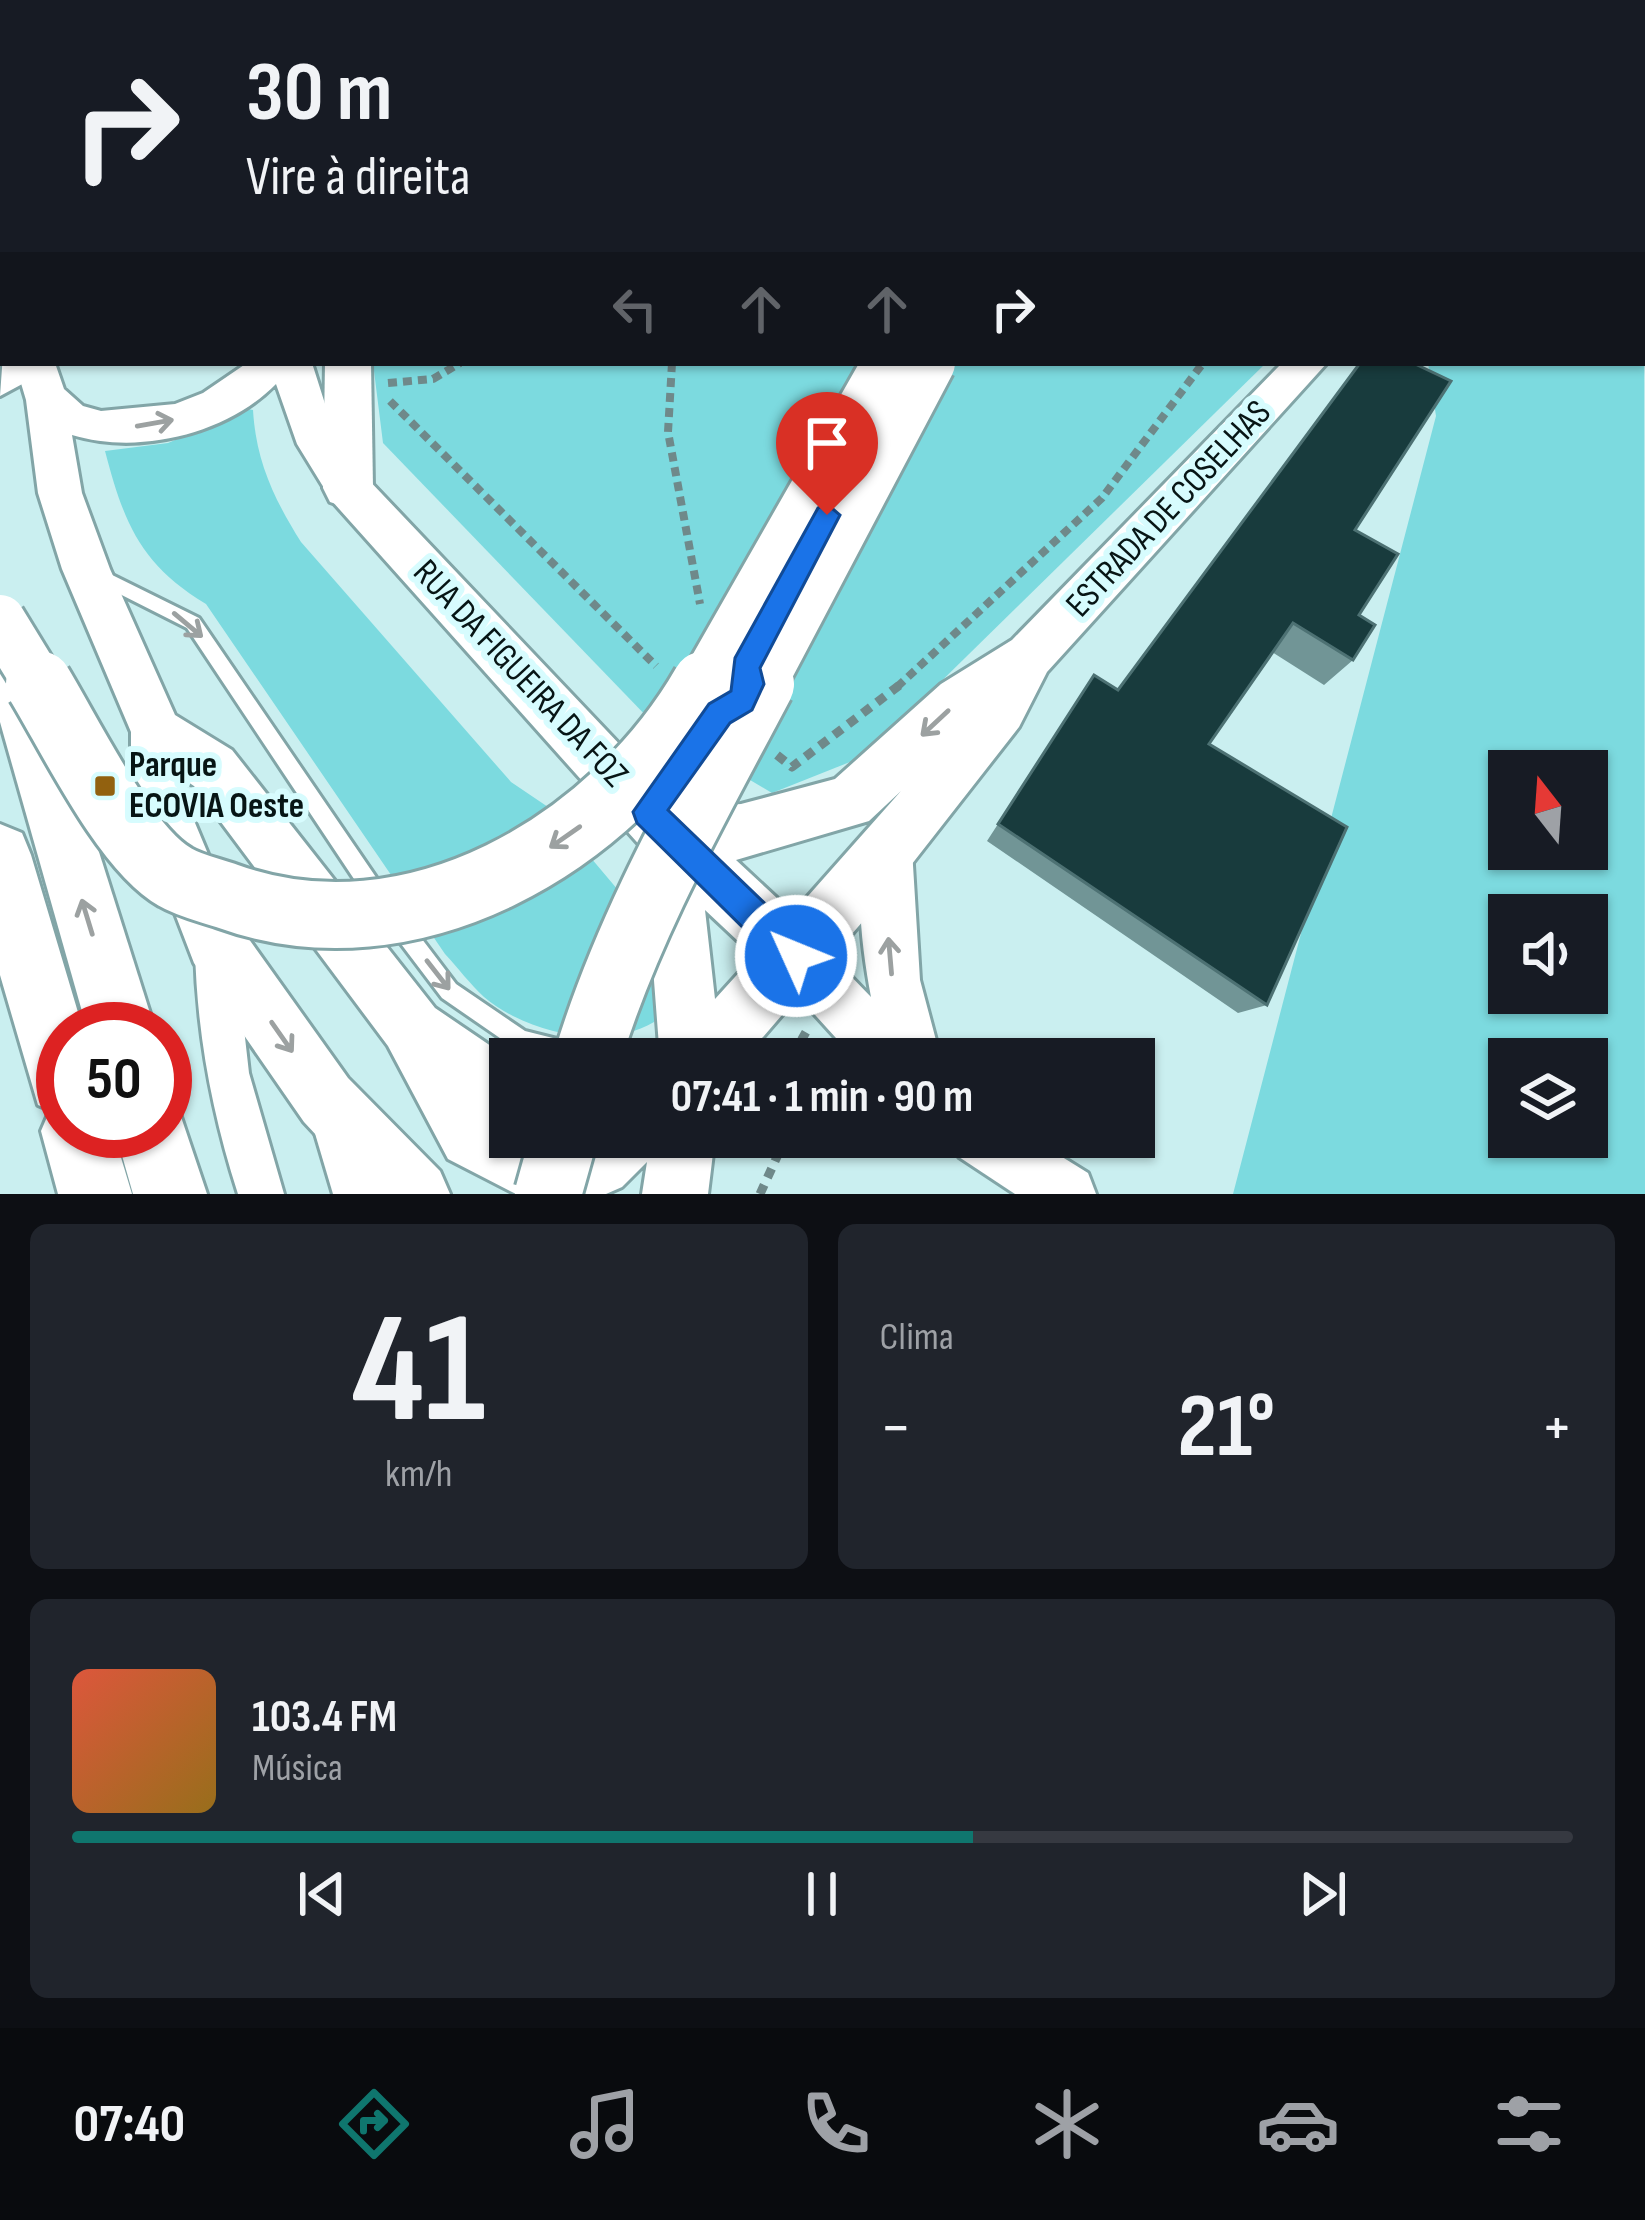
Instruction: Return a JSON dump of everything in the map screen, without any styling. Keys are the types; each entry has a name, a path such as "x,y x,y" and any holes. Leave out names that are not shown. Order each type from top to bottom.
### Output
{"highway":[{"path":"348,488 349,366"},
{"path":"0,622 136,842 174,877 270,913 359,916 432,901 517,871 598,814 681,725 886,366"},
{"path":"593,1038 662,872 927,366"},
{"path":"0,379 34,376"},
{"path":"0,622 113,1002"},
{"path":"0,855 41,1002"},
{"path":"85,1158 95,1194"},
{"path":"159,1158 170,1194"},
{"path":"548,1194 558,1158"}],"main road":[{"path":"34,376 71,422 134,427 167,422 230,397 268,366"},
{"name":"RUA DA FIGUEIRA DA FOZ","path":"293,366 304,418 319,451 348,488 796,956"},
{"name":"ESTRADA DE COSELHAS","path":"1030,656 1304,366"},
{"path":"34,376 60,493 86,569 157,732 158,799 214,942 326,1100 416,1194"},
{"path":"688,1038 659,815 741,832 850,802 958,701 1030,656"},
{"path":"722,1038 1001,710 1030,656"},
{"path":"157,732 213,768 410,1024 471,1136 489,1145"},
{"path":"410,1024 489,1082"},
{"path":"513,1158 530,1167 599,1164 605,1158"},
{"path":"674,1194 679,1158"}],"street":[{"path":"888,848 888,946 895,1006 906,1038"},
{"path":"214,942 217,1030 239,1133 261,1194"},
{"name":"RUA DA FIGUEIRA DA FOZ","path":"796,956 872,1038"},
{"path":"326,1100 356,1194"},
{"path":"1012,1158 1067,1194"}],"lane":[{"path":"876,424 907,366"},
{"path":"86,569 193,623 354,865 449,991 517,1038"},
{"path":"720,714 741,700 750,684 731,678"}],"path":[{"path":"455,366 433,380 374,384 663,673"},
{"path":"672,366 668,432 703,622"},
{"path":"792,766 926,665 1102,499 1201,366"},
{"path":"760,1194 776,1158"}],"shaded area":[{"path":"373,366 1263,366 865,756 772,793 652,722 383,443"},
{"path":"1428,366 1644,366 1645,1194 1233,1194 1436,416"},
{"path":"253,410 268,479 301,542 511,782 548,807 634,909 660,984 654,1022 613,1035 567,1034 522,1020 484,997 445,954 206,604 165,573 138,540 105,451 168,443"}],"building":[{"path":"1358,366 1419,366 1451,381 1355,530 1398,554 1359,615 1375,625 1353,660 1293,623 1209,744 1347,827 1267,1005 998,824 1094,675 1118,690"}],"place":[{"name":"Parque ECOVIA Oeste","path":"105,786"}],"route":[{"path":"796,956 648,812 720,714 741,700 750,684 745,667 827,515"}]}
